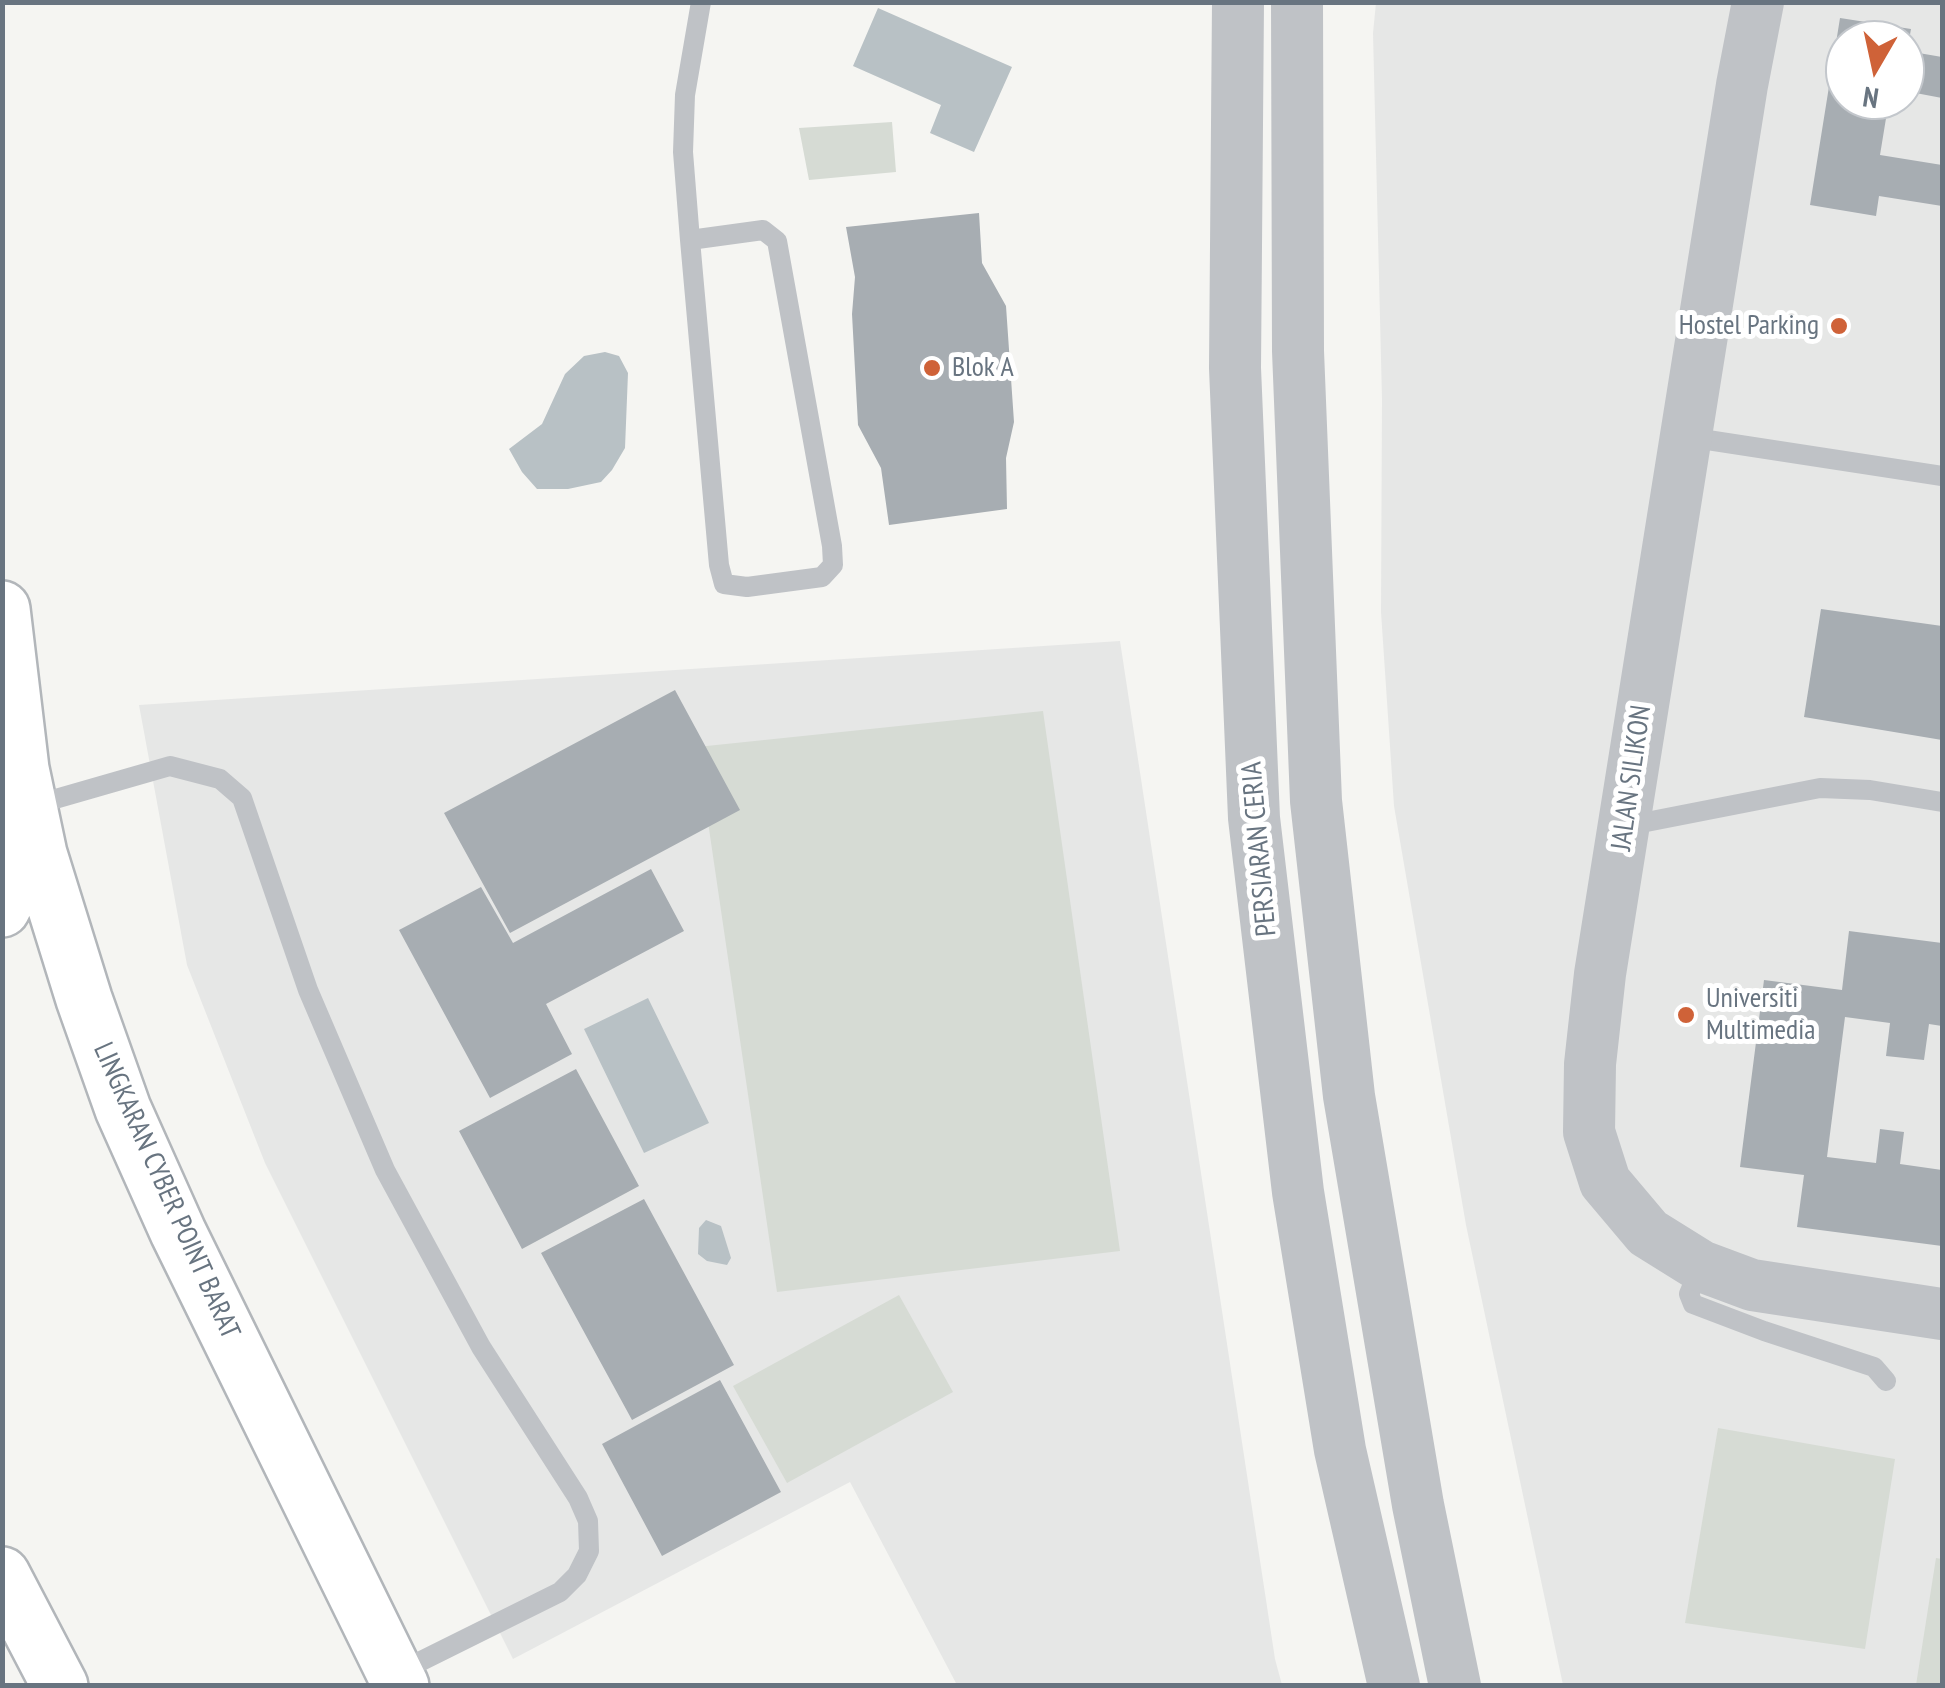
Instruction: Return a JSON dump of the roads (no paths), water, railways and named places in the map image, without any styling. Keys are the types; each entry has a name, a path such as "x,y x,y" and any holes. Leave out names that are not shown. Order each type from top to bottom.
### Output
{"main road":[{"name":"LINGKARAN CYBER POINT BARAT","path":"2,609 25,788 40,854 84,998 124,1109 178,1232 398,1680"},
{"path":"2,909 8,904 22,870 32,830 25,788"},
{"path":"2,1574 60,1686"}],"street":[{"name":"PERSIARAN CERIA","path":"1238,2 1235,368 1254,818 1277,1028 1310,1266 1340,1450 1394,1686"},
{"path":"1297,2 1298,351 1316,800 1349,1096 1418,1505 1455,1686"},
{"name":"JALAN SILIKON","path":"1758,2 1596,1010 1589,1132 1605,1182 1648,1234 1700,1266 1752,1285 1942,1314"}],"lane":[{"path":"690,240 763,230 777,240 832,546 832,566 822,576 747,587 724,584 719,565 690,240 684,133 701,2"},
{"path":"1688,437 1942,476"},
{"path":"25,788 170,766 220,779 242,798 308,990 385,1170 481,1348 578,1498 588,1521 588,1551 577,1575 560,1592 398,1680"},
{"path":"1626,826 1820,788 1870,790 1942,802"},
{"path":"1700,1266 1689,1294 1693,1304 1874,1367 1886,1381"}],"place":[{"name":"Hostel Parking","path":"1839,326"},
{"name":"Blok A","path":"932,368"},
{"name":"Universiti Multimedia","path":"1686,1015"}]}
